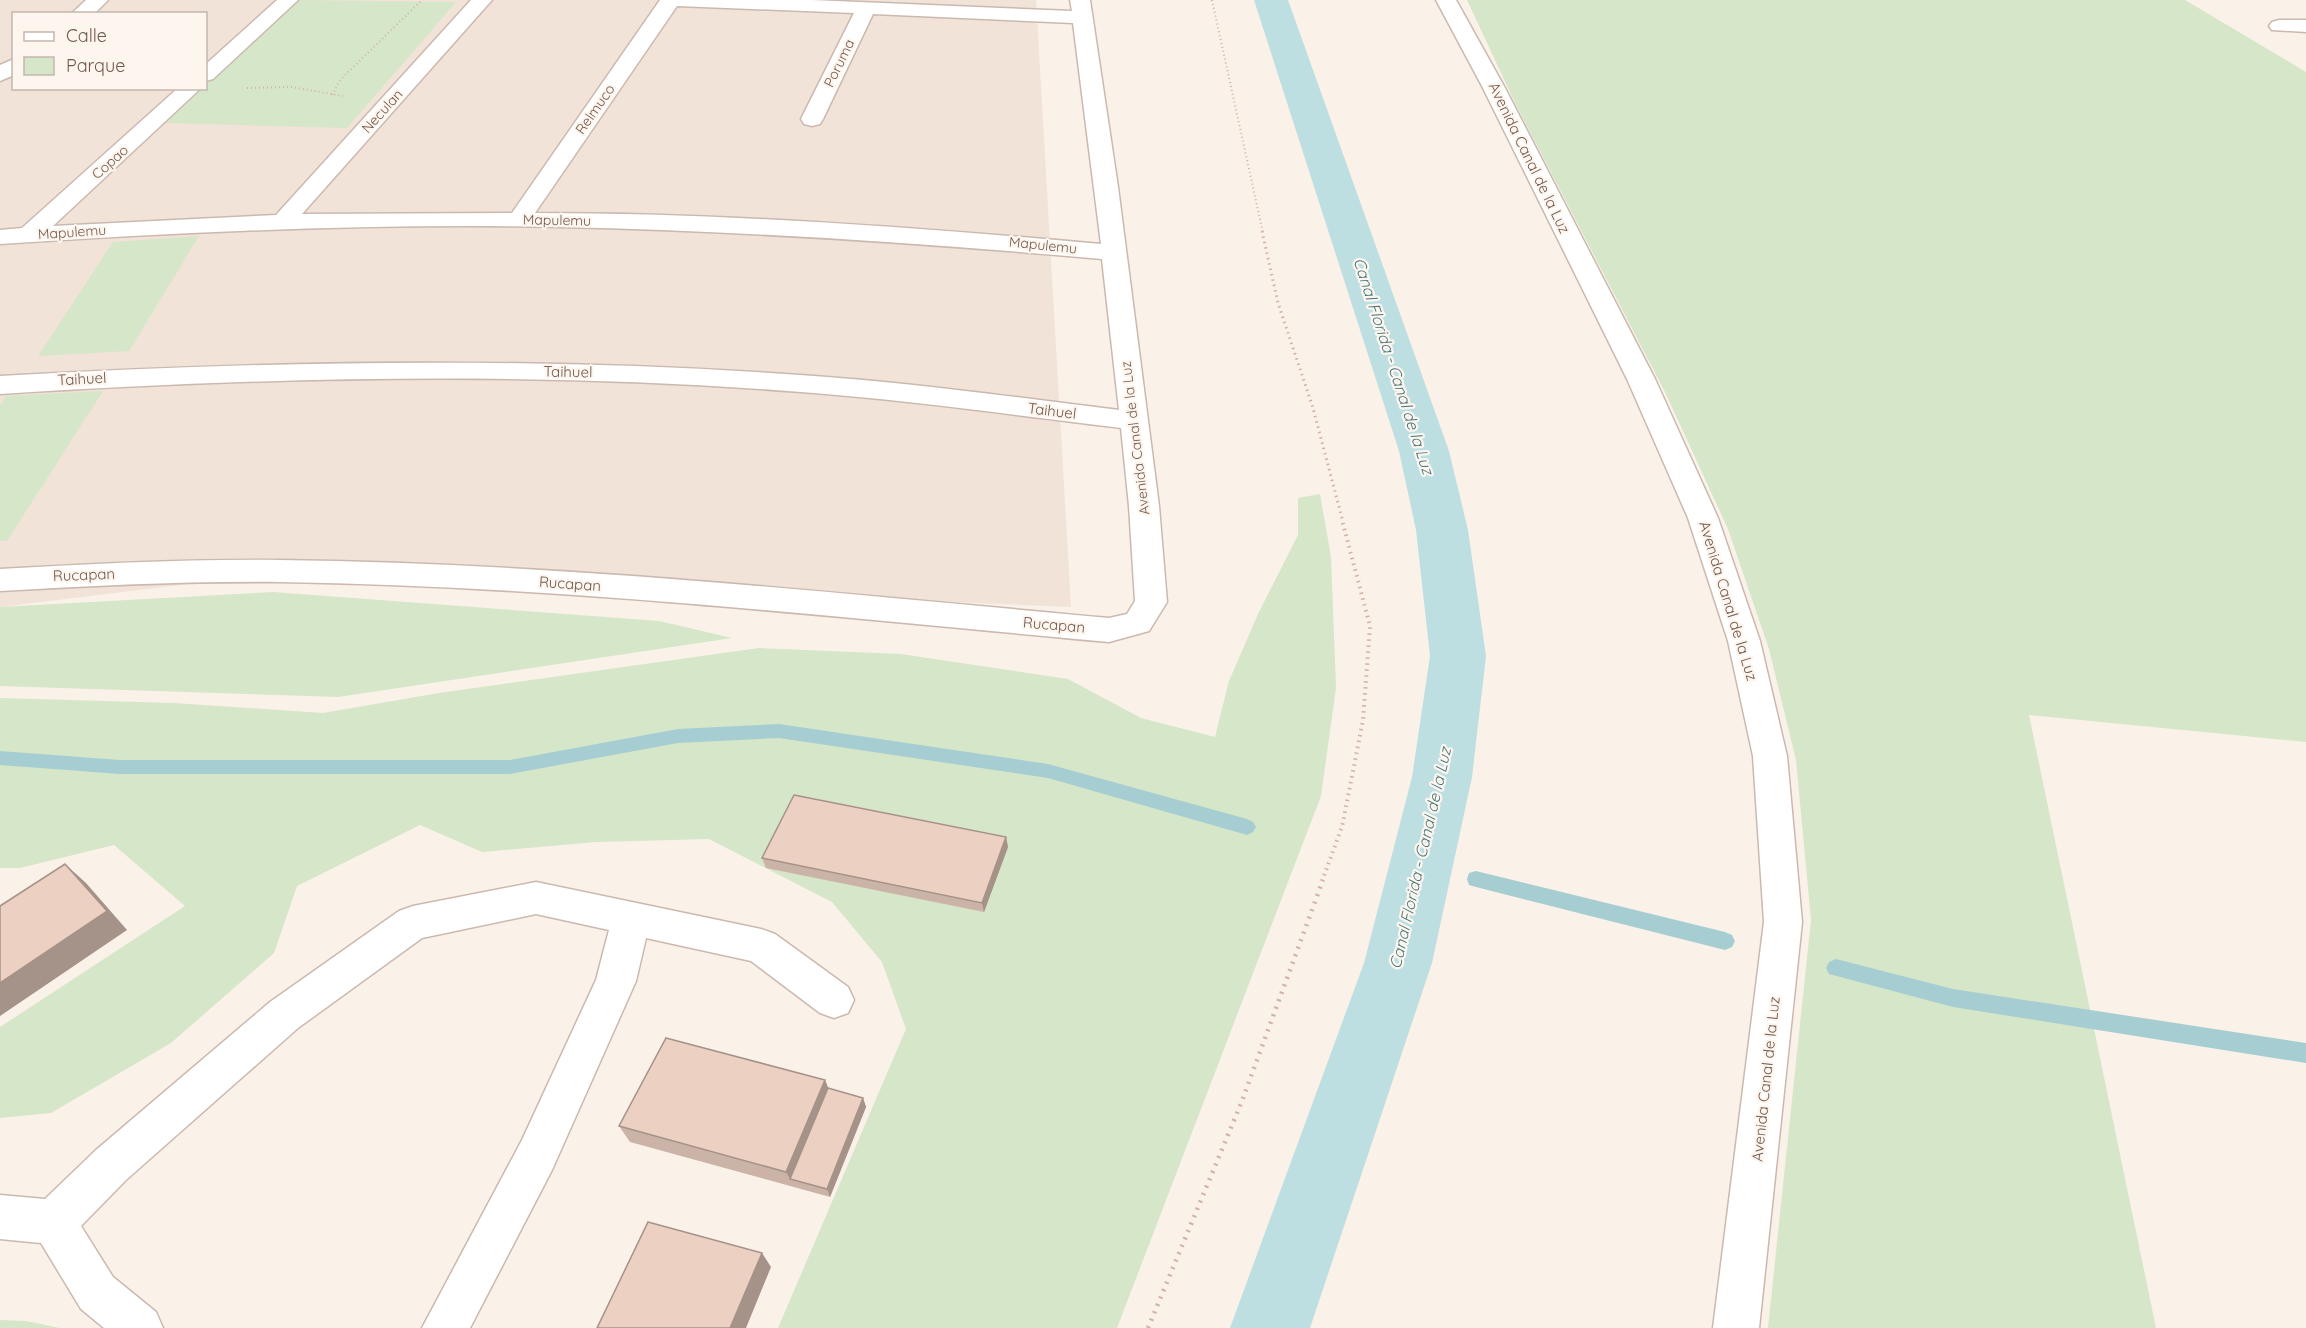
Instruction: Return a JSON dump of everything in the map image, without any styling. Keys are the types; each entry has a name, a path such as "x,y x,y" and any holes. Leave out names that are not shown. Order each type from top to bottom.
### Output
{"street":[{"path":"83,12 98,0"},
{"path":"207,74 288,0"},
{"name":"Neculan","path":"283,221 482,0"},
{"path":"671,0 866,8 1081,8"},
{"name":"Relmuco","path":"519,219 671,0"},
{"name":"Avenida Canal de la Luz","path":"1446,0 1494,88 1641,379 1703,518 1744,641 1770,756 1784,922 1736,1328"},
{"name":"Poruma","path":"812,119 866,8"},
{"name":"Avenida Canal de la Luz","path":"1081,8 1114,253 1144,506 1151,602 1138,623"},
{"path":"2279,26 2306,26"},
{"name":"Copao","path":"29,235 183,95"},
{"name":"Mapulemu","path":"0,237 283,221 519,219 843,230 1014,242 1114,253"},
{"name":"Taihuel","path":"0,385 240,372 377,370 630,374 860,388 1134,421"},
{"name":"Rucapan","path":"0,580 65,575 223,570 398,573 686,593 1109,630 1138,623"},
{"path":"0,1217 53,1222 111,1165 284,1015 413,923 536,898 761,946 834,1000"},
{"path":"445,1328 542,1144 616,981 632,917"},
{"path":"53,1222 97,1293 140,1328"}],"path":[{"path":"332,94 341,79 422,0"},
{"path":"1148,1328 1242,1101 1342,827 1363,720 1370,626 1313,408 1278,303 1212,0"},
{"path":"183,95 240,88 292,87 332,94 384,109"}],"shaded area":[{"path":"0,0 1036,0 1071,607 278,573 0,607"}],"green space":[{"path":"294,0 456,2 347,128 166,123 201,90 207,90 207,84"},
{"path":"1467,0 2185,0 2306,72 2306,742 2029,715 2156,1328 1768,1328 1811,920 1796,760 1769,649 1728,529 1665,392 1516,105"},
{"path":"199,236 129,351 38,356 113,242"},
{"path":"103,391 7,541 0,541 0,406 6,396"},
{"path":"1320,494 1331,557 1336,688 1321,796 1117,1328 778,1328 906,1029 882,962 832,902 709,839 596,842 482,852 420,825 297,886 274,953 171,1043 51,1113 0,1118 0,1027 185,906 114,845 20,868 0,868 0,698 174,703 323,713 439,693 759,648 901,654 1068,679 1141,718 1215,737 1229,681 1258,614 1298,535 1298,498"},
{"path":"273,592 659,621 732,638 338,697 0,686 0,607"},
{"path":"0,1320 26,1321 60,1328 0,1328"}],"building":[{"path":"794,795 1006,837 982,903 762,858"},
{"path":"65,864 107,911 0,983 0,906"},
{"path":"666,1038 825,1080 786,1172 619,1126"},
{"path":"828,1088 863,1098 827,1189 790,1179"},
{"path":"648,1222 762,1253 730,1328 597,1328"}],"waterway":[{"name":"Canal Florida - Canal de la Luz","path":"1270,1328 1398,963 1442,777 1458,656 1442,530 1424,451 1271,0"},
{"path":"0,758 120,767 510,767 678,736 779,731 1048,771 1247,827"},
{"path":"1476,879 1725,941"},
{"path":"1836,968 1953,998 2306,1053"}]}
